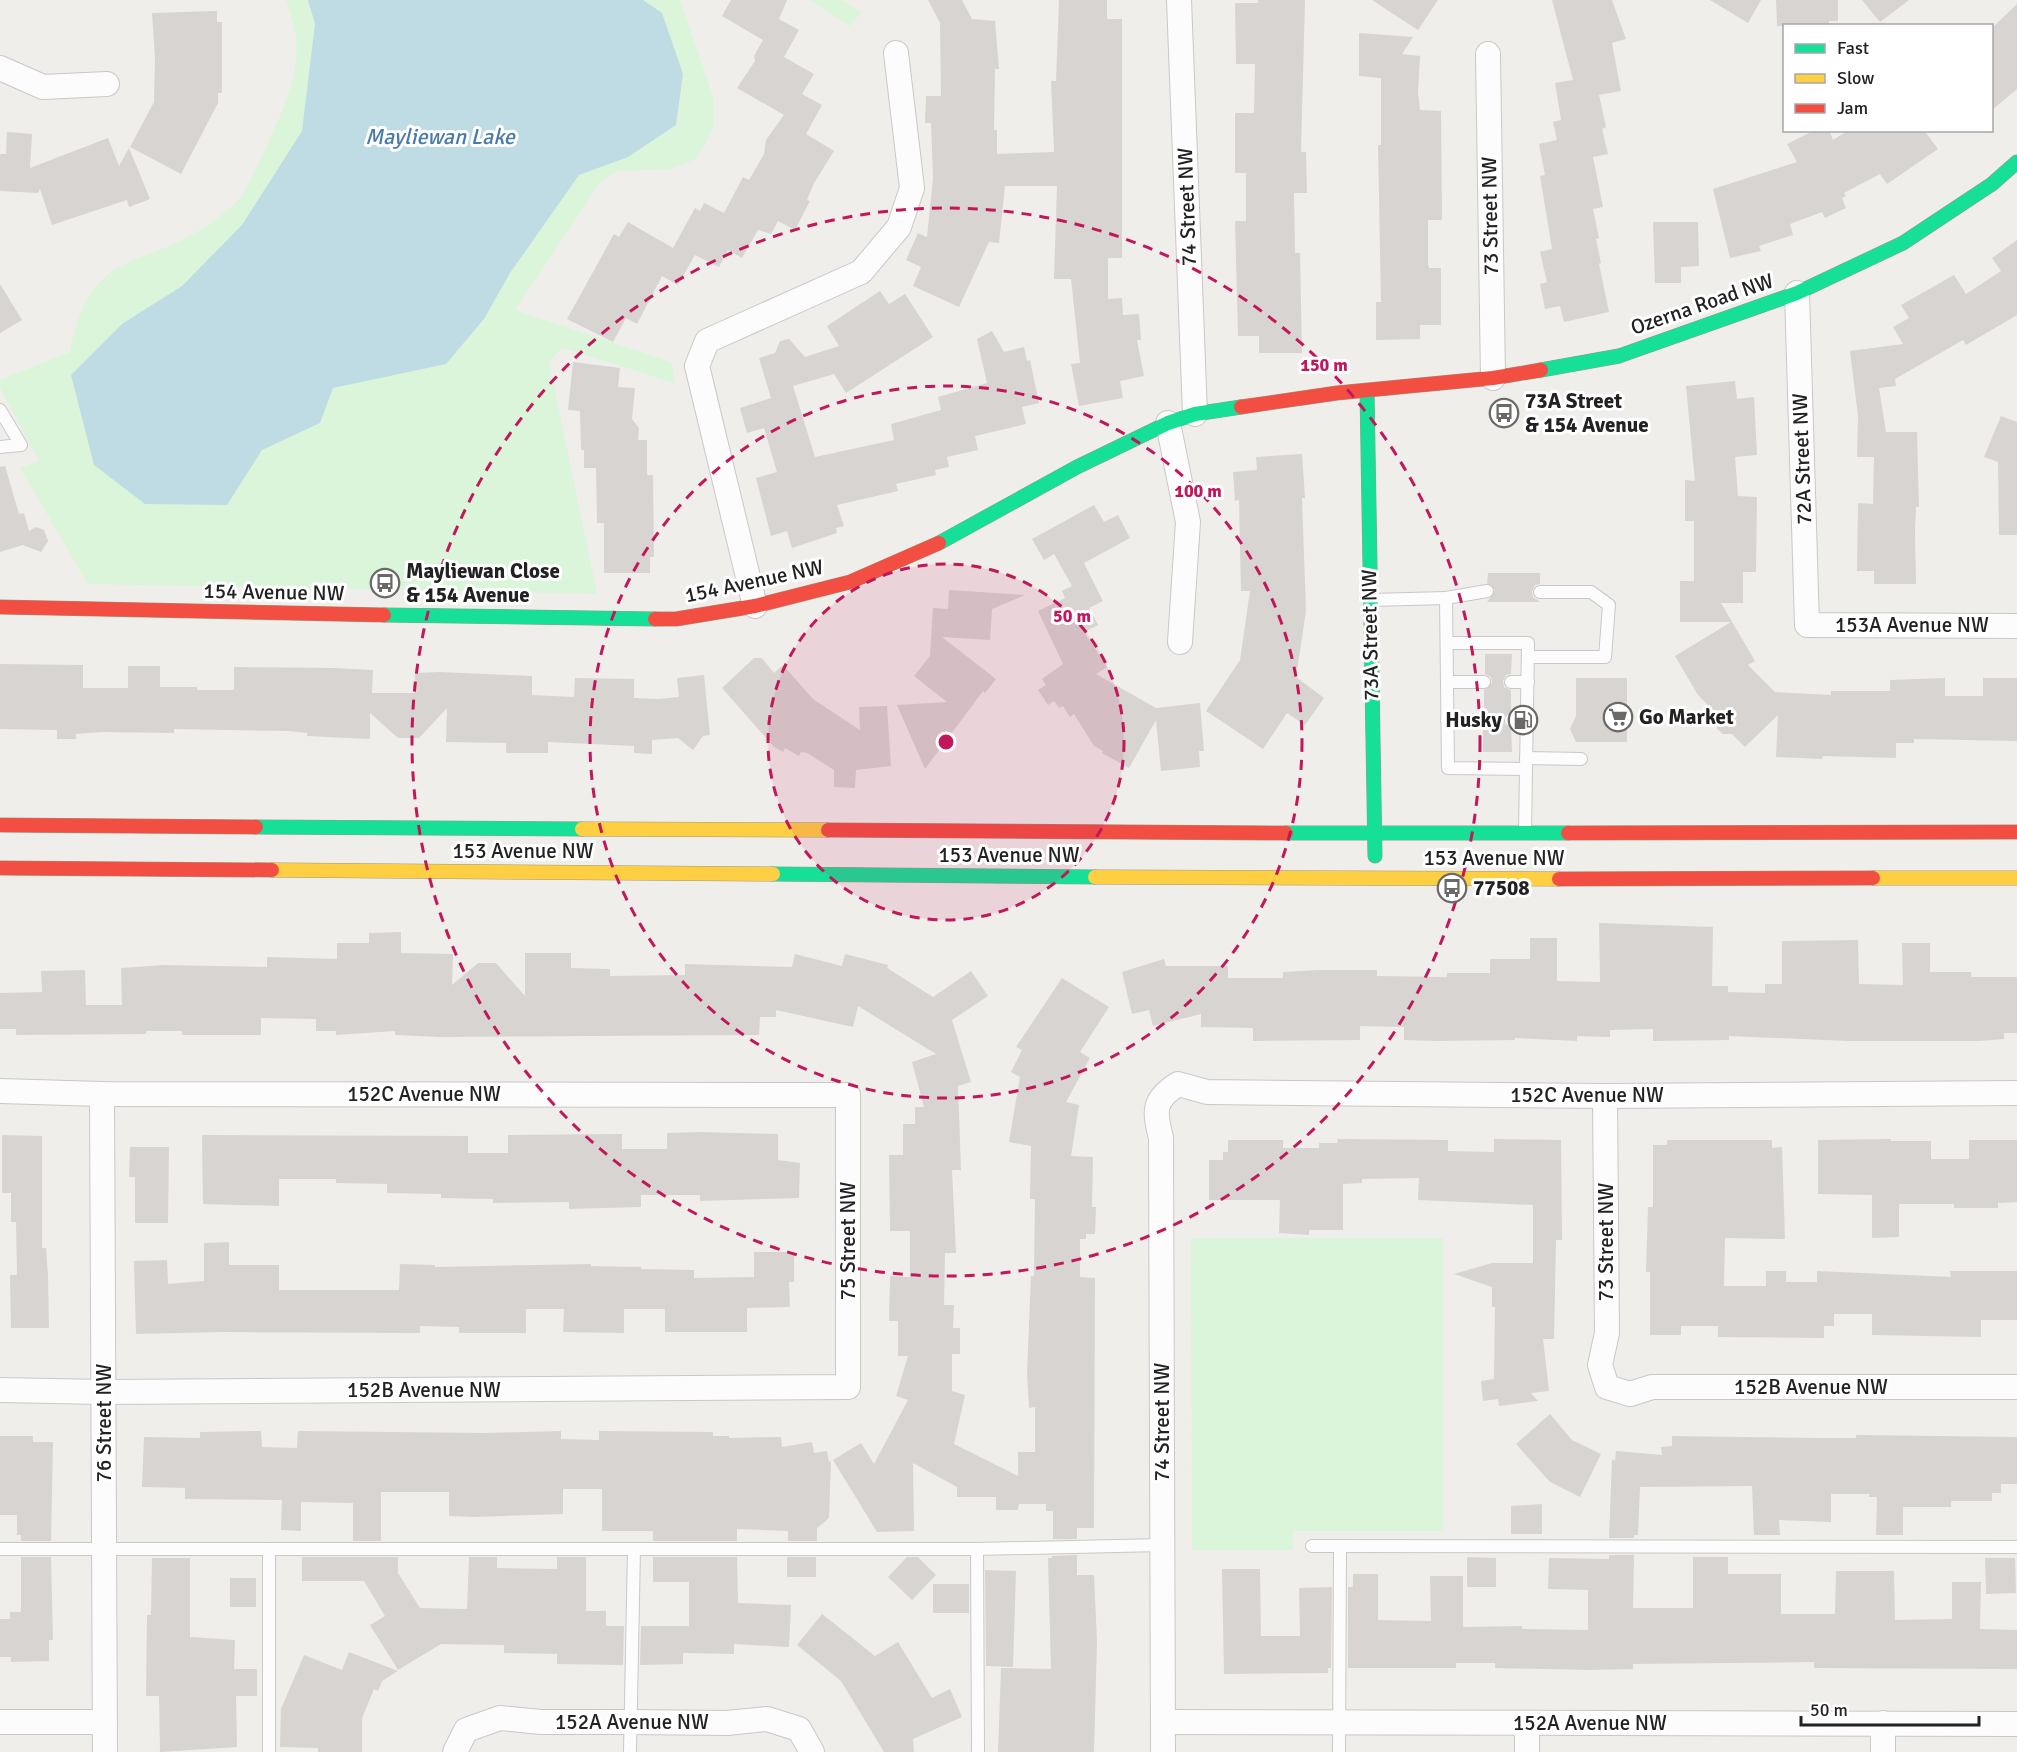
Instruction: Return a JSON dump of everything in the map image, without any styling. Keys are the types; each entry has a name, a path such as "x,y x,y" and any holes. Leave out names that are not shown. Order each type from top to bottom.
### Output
{"main road":[{"name":"Ozerna Road NW","path":"1366,391 1493,378 1619,356 1797,293 1903,243 1992,184 2017,162"},
{"name":"154 Avenue NW","path":"0,607 676,619 755,606 850,582 929,547 1077,467 1168,423 1195,414 1337,393 1366,391"},
{"name":"73A Street NW","path":"1366,391 1375,879"},
{"name":"153 Avenue NW","path":"0,825 1374,834 2017,832"},
{"name":"153 Avenue NW","path":"0,868 1375,879 2017,878"}],"street":[{"name":"74 Street NW","path":"1179,0 1195,414"},
{"path":"755,606 697,366 706,341 861,272 899,228 912,188 896,53"},
{"name":"73 Street NW","path":"1488,54 1493,378"},
{"path":"0,68 43,87 107,84"},
{"name":"72A Street NW","path":"1797,293 1807,625"},
{"path":"1168,423 1188,522 1180,642"},
{"name":"153A Avenue NW","path":"1807,625 2017,626"},
{"name":"152C Avenue NW","path":"1162,1094 1178,1084 1207,1092 1605,1096 2017,1093"},
{"name":"152C Avenue NW","path":"0,1091 102,1094 848,1095"},
{"name":"76 Street NW","path":"102,1094 105,1752"},
{"name":"74 Street NW","path":"1162,1094 1155,1114 1161,1138 1163,1752"},
{"name":"75 Street NW","path":"848,1095 848,1387"},
{"name":"73 Street NW","path":"1605,1096 1607,1333 1600,1365 1607,1387"},
{"name":"152B Avenue NW","path":"0,1390 104,1392 848,1387"},
{"name":"152B Avenue NW","path":"1607,1387 1630,1394 1652,1387 2017,1387"},
{"name":"152A Avenue NW","path":"455,1752 466,1730 500,1718 541,1722 727,1723 767,1719 799,1729 812,1752"},
{"path":"0,1722 105,1722"},
{"name":"152A Avenue NW","path":"1163,1722 2017,1724"},
{"path":"1527,1723 1527,1752"},
{"path":"1883,1723 1883,1752"}],"lane":[{"path":"0,410 21,445 0,447"},
{"path":"1370,600 1446,598 1487,591"},
{"path":"1528,657 1605,657 1609,605 1591,592 1540,592"},
{"path":"1446,598 1448,768 1581,759"},
{"path":"1447,643 1528,643 1526,833"},
{"path":"1447,682 1485,682"},
{"path":"1511,682 1528,682"},
{"path":"1511,720 1527,719"},
{"path":"1447,720 1484,720"},
{"path":"0,1549 977,1549 1162,1545"},
{"path":"1312,1546 2017,1547"},
{"path":"1339,1752 1340,1546"},
{"path":"269,1549 269,1752"},
{"path":"630,1752 634,1549"},
{"path":"977,1549 978,1752"}],"green space":[{"path":"286,0 680,0 714,100 713,127 705,145 695,159 672,169 617,171 599,184 515,310 672,362 675,383 563,348 549,361 597,594 88,584 20,468 39,461 0,388 0,380 70,352 79,317 91,293 106,276 123,265 187,238 212,222 240,198 255,172 279,119 293,79 297,51 296,36"},
{"path":"810,0 842,0 861,13 849,26"},
{"path":"1191,1238 1443,1238 1443,1531 1293,1531 1293,1550 1192,1550"}],"water":[{"name":"Mayliewan Lake","path":"308,0 643,0 662,13 683,74 676,125 628,157 579,175 510,273 484,319 446,364 333,388 320,423 262,450 227,505 145,504 94,465 71,375 122,324 182,286 242,225 302,131 315,24"}],"building":[{"path":"731,0 787,0 779,19 799,30 784,57 814,74 802,94 822,105 806,134 834,151 814,183 807,200 810,201 795,230 778,221 771,234 758,230 742,258 728,250 719,267 695,255 678,285 662,276 637,324 626,318 613,342 567,319 614,234 619,237 628,222 673,248 695,208 700,211 704,203 724,213 743,177 749,180 764,154 766,140 784,115 737,88 755,61 754,56 763,40 722,16"},
{"path":"928,0 962,0 972,19 995,21 999,69 995,69 994,130 997,130 997,154 1054,152 1051,81 1056,81 1059,0 1107,0 1107,19 1122,19 1122,258 1108,258 1108,299 1122,298 1123,315 1139,314 1141,340 1137,340 1144,376 1120,381 1123,398 1079,406 1071,364 1080,363 1071,279 1054,279 1057,186 1005,186 999,243 989,242 959,307 913,286 921,267 906,260 918,233 927,237 933,179 931,123 925,123 926,96 941,96 940,23"},
{"path":"1258,0 1305,0 1301,152 1306,152 1307,193 1294,193 1295,253 1300,253 1302,353 1259,353 1259,336 1238,336 1235,221 1246,221 1246,173 1235,173 1235,113 1254,113 1255,64 1236,64 1235,3 1258,3"},
{"path":"1372,0 1438,0 1418,30"},
{"path":"1552,0 1612,0 1626,39 1612,43 1621,91 1599,95 1606,127 1602,129 1608,154 1593,157 1603,207 1593,209 1599,238 1596,239 1609,312 1564,322 1560,306 1545,309 1540,284 1547,282 1540,252 1552,249 1540,176 1545,175 1539,144 1557,140 1553,122 1561,120 1555,83 1573,80"},
{"path":"1710,0 1761,0 1748,23"},
{"path":"1776,0 1838,0 1838,21 1829,21 1829,24 1777,26"},
{"path":"1862,0 1909,0 1880,22"},
{"path":"2017,4 2017,89 1993,109 1993,27"},
{"path":"217,11 217,22 222,22 222,93 218,93 218,103 181,174 130,147 154,102 155,58 152,13"},
{"path":"1359,33 1413,37 1402,54 1420,56 1418,92 1420,110 1441,111 1442,220 1428,220 1428,264 1429,268 1441,268 1441,325 1420,325 1420,339 1376,340 1376,302 1381,302 1378,145 1381,145 1381,78 1359,76"},
{"path":"7,132 32,134 30,168 108,138 119,166 129,148 150,199 129,207 127,200 52,225 40,189 38,193 0,191 0,154 6,154"},
{"path":"1811,132 1830,132 1833,140 1846,132 1925,132 1938,149 1887,184 1880,174 1844,193 1846,196 1842,198 1846,208 1825,218 1822,212 1790,224 1793,235 1759,246 1761,251 1730,258 1713,189 1797,162 1787,144"},
{"path":"1653,222 1698,222 1699,266 1681,267 1681,283 1655,283"},
{"path":"2017,240 2017,315 1966,345 1963,340 1895,379 1896,386 1879,388 1886,432 1917,432 1919,507 1916,507 1915,532 1916,584 1874,584 1874,571 1857,571 1858,503 1873,504 1874,457 1857,457 1858,416 1850,351 1903,344 1893,327 1909,318 1901,305 1954,275 1966,294 2001,271 1992,258"},
{"path":"0,284 22,320 0,333"},
{"path":"880,291 889,304 905,294 933,337 846,393 834,374 793,386 815,457 894,440 891,424 941,410 938,397 987,383 977,339 992,331 1004,352 1024,347 1027,361 1030,360 1039,403 1022,407 1026,424 975,436 978,450 947,457 949,467 935,470 936,475 896,484 898,491 837,505 844,526 836,528 837,533 792,548 787,531 771,536 756,478 777,472 764,428 747,433 740,408 771,398 759,358 775,353 780,341 789,339 805,357 839,346 827,326"},
{"path":"573,362 620,368 618,387 635,388 632,419 639,428 638,440 647,440 647,475 653,475 654,557 650,557 650,573 604,573 604,523 597,523 596,468 584,468 580,411 568,410"},
{"path":"1735,381 1737,399 1754,397 1757,455 1735,457 1738,496 1757,497 1756,572 1743,572 1743,603 1721,603 1755,661 1748,665 1775,692 1831,695 1831,691 1890,691 1890,680 1945,678 1945,696 1983,696 1983,678 2017,678 2017,741 1914,739 1914,743 1896,743 1896,758 1823,756 1822,759 1776,757 1778,715 1745,747 1732,734 1723,734 1717,729 1716,713 1698,695 1675,656 1731,622 1680,622 1680,581 1694,581 1694,521 1685,521 1685,480 1695,481 1686,386"},
{"path":"2001,416 2017,422 2017,535 1999,535 1998,462 1984,457"},
{"path":"1302,454 1305,498 1302,498 1306,611 1296,677 1324,698 1305,725 1287,713 1263,749 1206,711 1240,660 1250,591 1241,591 1239,500 1235,501 1233,472 1257,470 1256,457"},
{"path":"5,466 19,514 24,513 29,531 36,527 44,530 48,541 41,552 23,545 0,552 0,467"},
{"path":"1094,505 1104,522 1118,515 1130,538 1084,563 1103,601 1089,608 1098,625 1084,632 1107,667 1096,674 1156,708 1200,703 1204,751 1199,751 1200,767 1161,771 1156,720 1129,768 1102,753 1103,751 1094,746 1074,714 1070,717 1063,706 1059,708 1054,701 1048,705 1038,690 1046,685 1042,679 1063,664 1038,611 1065,598 1062,591 1072,586 1054,554 1044,560 1032,539"},
{"path":"1488,573 1540,573 1540,584 1535,585 1532,591 1533,597 1540,602 1487,602 1495,590 1487,583"},
{"path":"949,590 1025,595 992,609 990,640 942,637 996,679 985,693 983,691 925,769 897,705 947,702 914,676 930,656 933,608 948,609"},
{"path":"1485,654 1512,654 1511,674 1506,675 1503,681 1504,687 1511,690 1511,712 1506,714 1503,720 1505,725 1511,728 1512,752 1483,752 1483,728 1489,727 1492,721 1491,715 1484,712 1484,690 1492,683 1491,677 1485,674"},
{"path":"754,658 762,658 774,673 783,665 813,699 860,730 859,707 887,706 891,766 856,770 855,788 834,787 834,770 807,753 801,752 799,756 785,748 783,752 774,747 722,688"},
{"path":"0,664 83,665 83,688 128,688 128,666 160,666 160,687 197,687 197,690 234,690 234,667 335,668 373,670 372,693 415,693 415,673 440,672 532,676 532,695 574,697 575,678 634,679 634,698 658,699 679,697 677,678 704,675 710,735 703,736 693,750 678,738 652,740 652,754 634,753 634,746 548,742 548,753 506,753 506,743 446,742 447,708 419,738 398,738 370,713 370,739 307,736 307,733 288,731 174,729 174,733 102,732 76,734 76,739 57,739 57,730 0,729"},
{"path":"1576,678 1627,678 1627,742 1576,742 1570,729 1576,716"},
{"path":"1599,923 1713,927 1712,986 1728,986 1728,992 1765,993 1765,984 1782,984 1782,941 1858,940 1859,984 1903,985 1902,943 1930,943 1930,972 1971,972 1971,977 2017,977 2017,1033 2004,1033 2004,1039 1979,1041 1849,1041 1729,1036 1729,1040 1653,1041 1653,1029 1610,1030 1610,1037 1577,1036 1577,1041 1515,1038 1515,1040 1436,1041 1404,1040 1404,1027 1360,1026 1360,1040 1253,1041 1253,1028 1201,1027 1201,1014 1153,1026 1149,1010 1132,1014 1122,972 1164,959 1166,966 1228,966 1228,978 1283,978 1283,972 1318,970 1377,970 1377,976 1447,977 1447,973 1490,973 1490,959 1530,959 1530,938 1557,938 1557,981 1600,982"},
{"path":"401,932 401,953 453,954 452,985 478,963 496,963 525,996 525,953 571,953 571,968 610,969 610,976 685,975 685,964 792,967 795,954 842,966 845,954 888,965 887,968 933,997 971,971 988,996 952,1020 971,1082 958,1086 961,1170 952,1170 956,1253 945,1253 944,1305 954,1305 953,1328 960,1328 960,1354 952,1354 952,1391 965,1395 954,1444 1018,1476 1018,1452 1035,1452 1035,1407 1029,1408 1027,1373 1031,1276 1034,1276 1035,1199 1030,1199 1031,1146 1009,1142 1020,1077 1011,1072 1022,1050 1016,1047 1062,978 1109,1007 1080,1052 1090,1058 1066,1102 1079,1105 1071,1156 1093,1157 1092,1207 1096,1207 1095,1234 1086,1234 1086,1239 1080,1239 1080,1277 1095,1278 1094,1528 1077,1528 1077,1539 1053,1539 1053,1511 1046,1511 1046,1504 1019,1504 1018,1510 996,1510 996,1497 957,1497 957,1487 913,1463 914,1531 877,1532 833,1460 861,1443 874,1464 908,1400 896,1396 908,1356 898,1356 898,1321 889,1321 890,1276 910,1277 910,1231 890,1231 889,1155 903,1155 903,1124 915,1124 915,1107 924,1107 912,1062 936,1054 858,1006 853,1027 776,1010 776,1017 760,1017 759,1035 439,1037 395,1035 395,1031 336,1035 336,1031 316,1031 316,1019 261,1018 261,1035 182,1035 182,1031 146,1031 146,1034 16,1035 16,1029 0,1029 0,993 42,992 41,971 85,970 86,1005 122,1005 121,968 164,965 267,967 267,957 337,959 337,943 369,943 369,933"},
{"path":"667,1133 778,1134 778,1160 800,1163 799,1198 700,1201 700,1195 641,1195 641,1207 569,1209 569,1202 493,1203 493,1199 441,1198 441,1194 387,1193 387,1184 336,1183 336,1179 279,1179 279,1206 203,1204 202,1135 468,1136 468,1153 508,1153 508,1135 622,1134 622,1149 667,1149"},
{"path":"2,1135 42,1136 42,1248 46,1248 49,1328 11,1328 10,1275 17,1275 16,1222 11,1222 11,1193 2,1193"},
{"path":"1337,1139 1448,1140 1448,1151 1494,1152 1494,1139 1561,1140 1562,1240 1556,1240 1554,1339 1543,1339 1549,1391 1531,1393 1538,1401 1499,1406 1498,1399 1483,1401 1481,1381 1494,1379 1495,1307 1492,1307 1492,1287 1454,1274 1492,1263 1533,1263 1533,1205 1418,1200 1419,1178 1362,1179 1362,1183 1343,1184 1343,1230 1309,1230 1309,1235 1279,1233 1280,1200 1209,1200 1209,1160 1223,1160 1223,1152 1228,1152 1228,1140 1283,1140 1283,1148 1319,1148 1319,1143 1338,1143"},
{"path":"1891,1139 1891,1141 1931,1141 1931,1159 1969,1159 1969,1140 2017,1140 2017,1202 1998,1203 1998,1208 1954,1208 1954,1204 1899,1204 1899,1237 1872,1238 1872,1195 1818,1194 1818,1140"},
{"path":"1667,1140 1772,1140 1772,1148 1782,1147 1785,1239 1725,1238 1724,1286 1766,1286 1766,1271 1786,1271 1786,1282 1817,1282 1817,1271 1951,1277 1950,1271 2017,1271 2017,1320 1981,1320 1981,1337 1872,1335 1872,1314 1834,1314 1834,1326 1824,1326 1824,1338 1718,1337 1718,1326 1681,1326 1681,1335 1650,1335 1650,1272 1646,1272 1648,1207 1653,1207 1653,1145 1667,1145"},
{"path":"130,1147 169,1147 168,1223 135,1223 135,1177 129,1177"},
{"path":"229,1242 229,1265 279,1265 279,1290 399,1290 400,1264 435,1265 435,1267 591,1264 591,1266 641,1267 641,1269 694,1270 694,1278 754,1277 754,1252 794,1252 794,1282 789,1282 790,1307 747,1308 747,1332 665,1332 665,1309 624,1309 624,1333 563,1332 564,1309 526,1309 526,1333 459,1333 459,1327 420,1326 420,1333 136,1334 134,1261 167,1260 168,1284 204,1281 204,1243"},
{"path":"1550,1414 1572,1440 1601,1454 1580,1497 1550,1482 1516,1444"},
{"path":"261,1431 262,1447 297,1448 298,1431 486,1433 561,1431 561,1439 599,1440 599,1431 713,1432 713,1436 729,1436 729,1438 781,1437 782,1447 812,1442 814,1453 827,1451 829,1462 831,1461 829,1518 817,1528 817,1541 788,1541 788,1531 737,1529 737,1541 653,1541 653,1531 602,1531 602,1489 563,1489 563,1514 473,1517 449,1516 449,1492 381,1492 381,1541 353,1541 353,1503 301,1502 301,1531 281,1530 282,1500 185,1499 185,1488 142,1487 144,1437 200,1438 200,1432"},
{"path":"1856,1435 2017,1437 2017,1484 2001,1484 2001,1493 1992,1493 1992,1501 1951,1501 1951,1507 1903,1507 1903,1535 1876,1535 1877,1497 1869,1497 1869,1494 1831,1494 1831,1522 1779,1520 1780,1535 1754,1535 1752,1486 1640,1487 1638,1535 1634,1535 1634,1538 1609,1538 1612,1459 1615,1461 1616,1451 1662,1455 1661,1447 1672,1446 1672,1436 1856,1438"},
{"path":"0,1436 33,1436 33,1442 53,1442 51,1541 21,1541 21,1535 17,1535 17,1515 0,1515"},
{"path":"1542,1504 1542,1534 1511,1534 1511,1506"},
{"path":"1077,1555 1077,1575 1094,1575 1097,1641 1094,1752 998,1752 1001,1668 1051,1669 1048,1558"},
{"path":"1609,1555 1634,1555 1633,1608 1693,1608 1693,1557 1728,1557 1728,1574 1781,1574 1781,1614 1835,1614 1836,1571 1894,1571 1895,1620 1952,1619 1952,1582 1981,1582 1980,1629 2017,1630 2017,1669 1814,1668 1814,1662 1633,1664 1633,1669 1589,1670 1495,1668 1495,1663 1456,1663 1456,1668 1348,1668 1348,1587 1353,1587 1353,1574 1378,1574 1378,1620 1431,1621 1430,1576 1463,1576 1463,1627 1522,1626 1522,1629 1588,1630 1588,1590 1548,1589 1549,1558 1609,1559"},
{"path":"21,1557 51,1557 53,1640 49,1640 49,1661 11,1662 11,1657 0,1657 0,1619 10,1619 10,1612 21,1612"},
{"path":"302,1557 398,1557 398,1573 420,1608 467,1609 469,1557 497,1557 497,1568 557,1569 557,1557 586,1557 586,1611 606,1611 606,1626 624,1626 623,1665 557,1664 557,1654 504,1653 504,1645 441,1644 398,1670 370,1625 385,1616 364,1581 302,1581"},
{"path":"653,1557 737,1557 738,1603 791,1605 789,1647 734,1644 734,1654 683,1653 683,1664 640,1665 641,1626 689,1626 689,1582 653,1582"},
{"path":"787,1557 816,1557 816,1577 787,1577"},
{"path":"907,1557 918,1557 936,1575 912,1600 888,1577"},
{"path":"1467,1557 1496,1558 1496,1587 1467,1587"},
{"path":"152,1558 190,1558 190,1637 235,1640 234,1669 257,1669 257,1696 236,1696 237,1747 160,1752 159,1696 146,1696 147,1615 151,1615"},
{"path":"1985,1558 2015,1558 2016,1593 1986,1594"},
{"path":"1222,1569 1260,1569 1261,1636 1300,1636 1299,1588 1332,1587 1331,1668 1328,1668 1328,1673 1224,1674"},
{"path":"985,1570 1016,1571 1013,1667 986,1666"},
{"path":"230,1578 256,1578 256,1607 230,1607"},
{"path":"933,1584 969,1584 969,1613 933,1613"},
{"path":"822,1614 875,1656 898,1642 932,1698 950,1689 962,1717 913,1739 914,1752 884,1752 841,1681 797,1645"},
{"path":"349,1652 398,1671 382,1681 378,1691 374,1689 362,1718 362,1752 318,1752 318,1748 280,1747 281,1709 304,1655 342,1670"}],"traffic: fast":[{"path":"1541,370 1619,356 1797,293 1903,243 1992,184 2017,162"},
{"path":"1367,391 1375,856"},
{"path":"939,543 1077,467 1168,423 1195,414 1241,407"},
{"path":"384,615 655,619"},
{"path":"256,827 582,829"},
{"path":"1286,833 1568,833"},
{"path":"773,874 1095,877"}],"traffic: slow":[{"path":"582,829 828,830"},
{"path":"272,870 773,874"},
{"path":"1095,877 1559,879"},
{"path":"1873,878 2017,878"}],"traffic: jam":[{"path":"1241,407 1337,393 1493,378 1541,370"},
{"path":"655,619 676,619 755,606 850,582 939,543"},
{"path":"0,607 384,615"},
{"path":"0,825 256,827"},
{"path":"828,830 1286,833"},
{"path":"1568,833 2017,832"},
{"path":"0,868 272,870"},
{"path":"1559,879 1873,878"}],"place":[{"name":"73A Street & 154 Avenue","path":"1504,413"},
{"name":"Mayliewan Close & 154 Avenue","path":"385,583"},
{"name":"Go Market","path":"1618,717"},
{"name":"Husky","path":"1523,720"},
{"name":"77508","path":"1452,888"}]}
